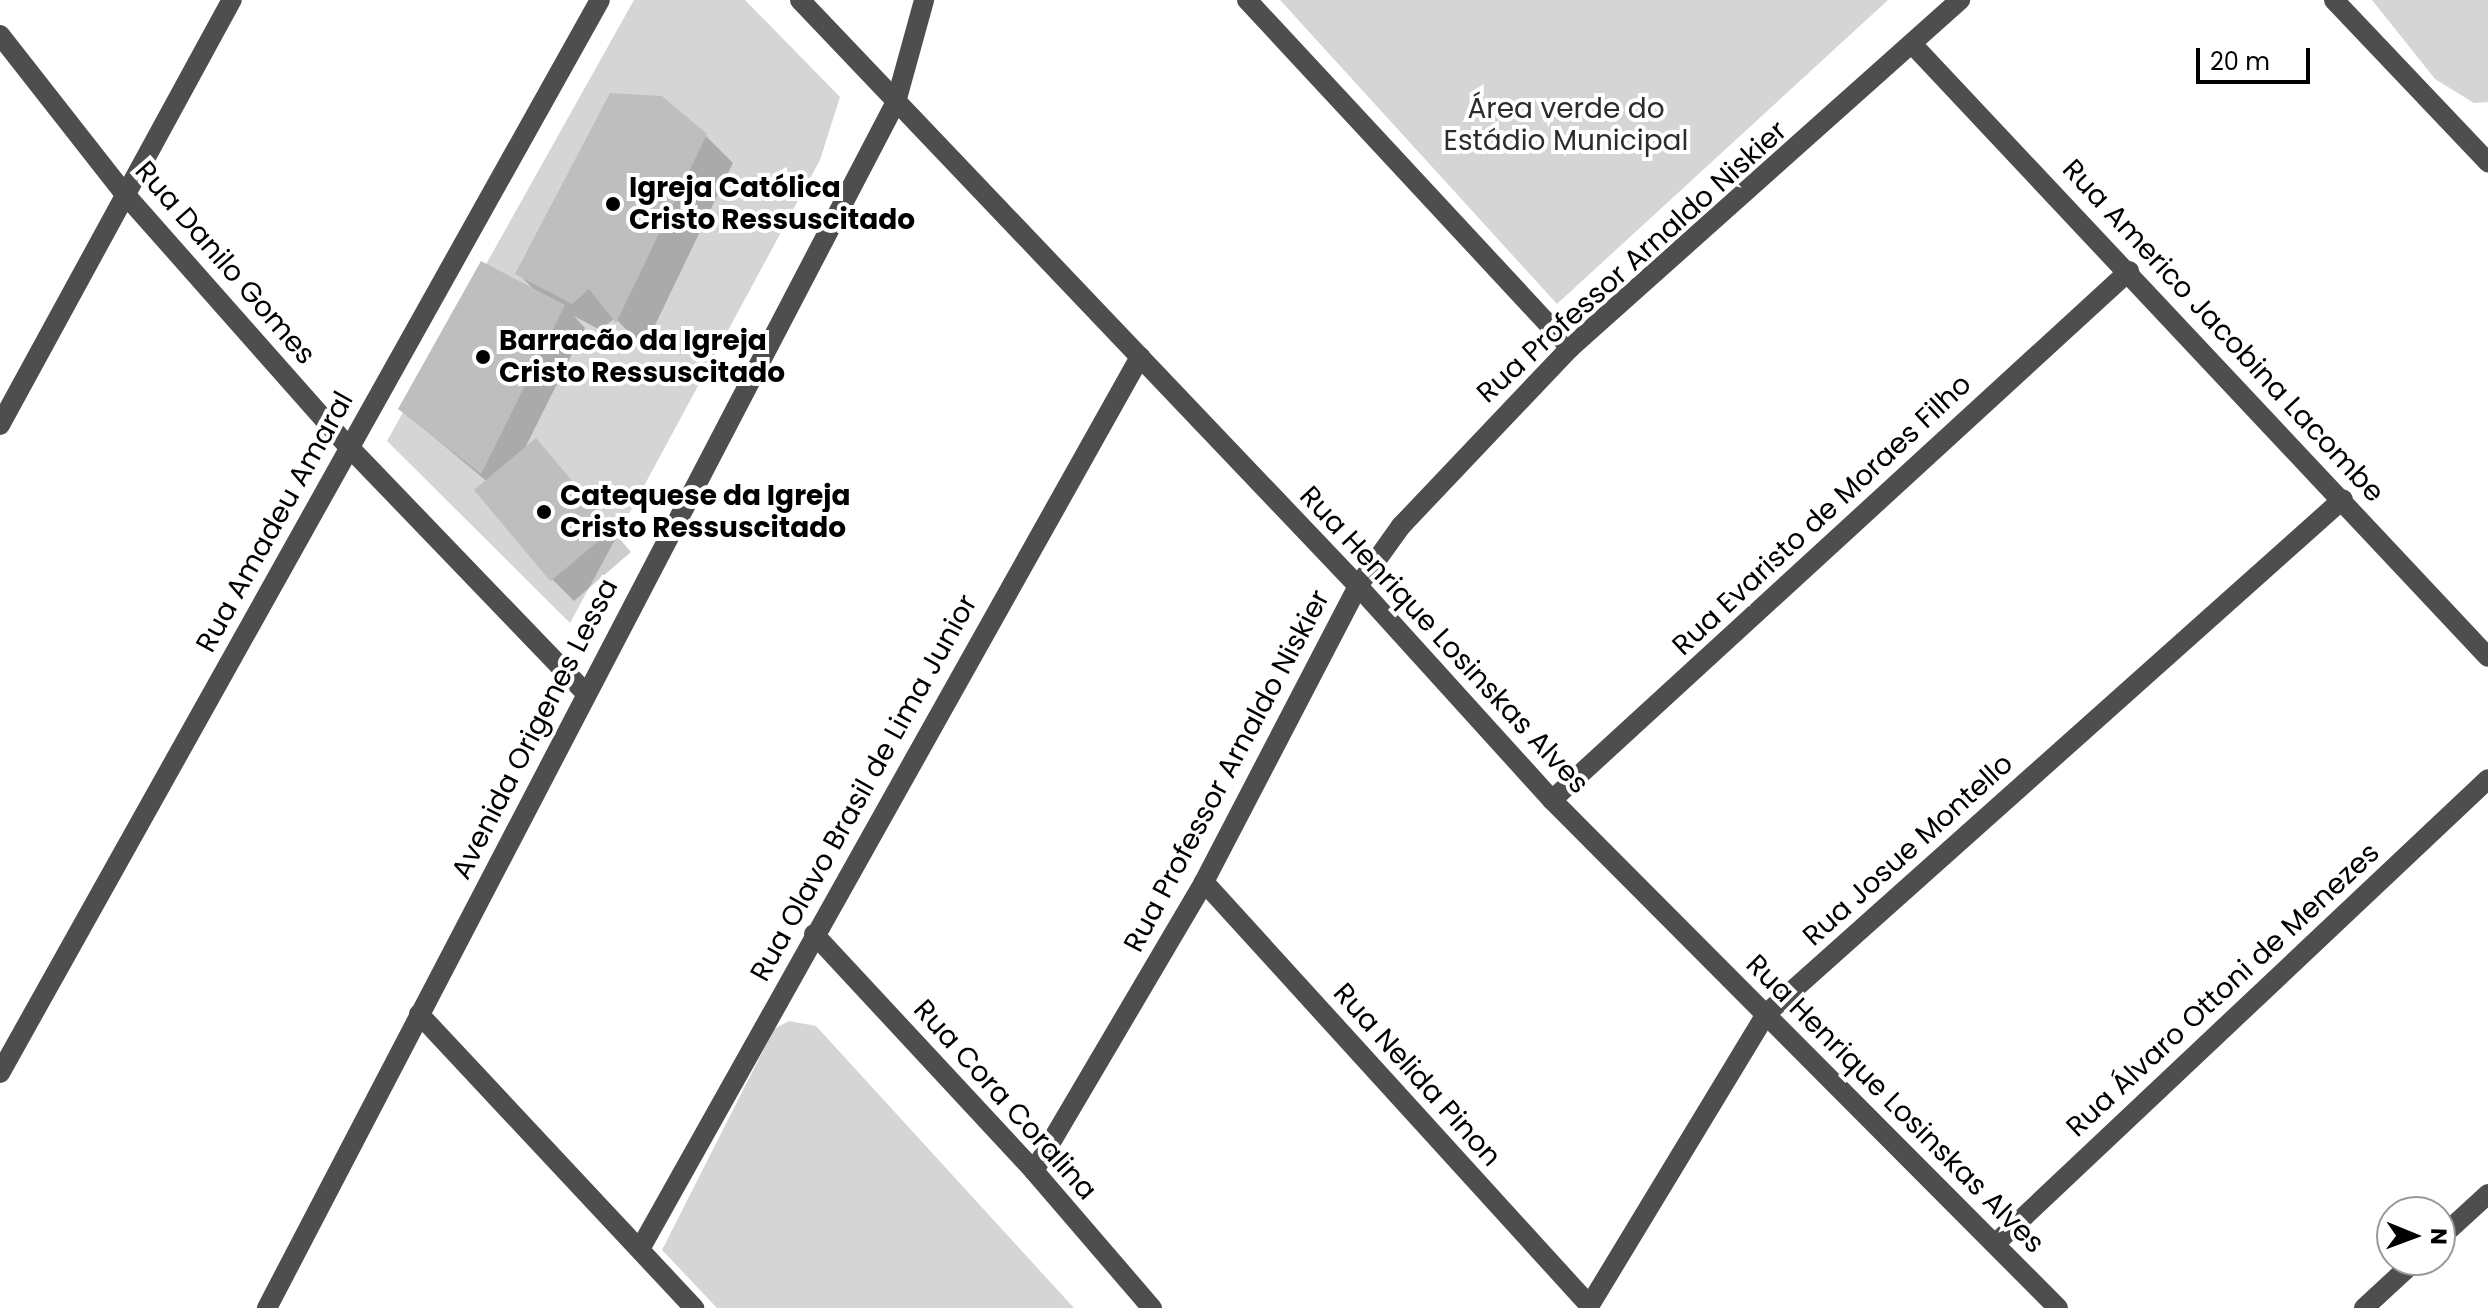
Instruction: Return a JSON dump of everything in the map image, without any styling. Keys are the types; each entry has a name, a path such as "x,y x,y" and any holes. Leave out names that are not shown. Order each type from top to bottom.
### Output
{"street":[{"path":"0,425 123,192 232,0"},
{"name":"Rua Amadeu Amaral","path":"0,1073 600,0"},
{"name":"Rua Henrique Losinskas Alves","path":"800,0 1358,586 1552,800 2058,1308"},
{"name":"Avenida Origenes Lessa","path":"267,1308 585,692 896,102 924,0"},
{"path":"1247,0 1570,348"},
{"name":"Rua Professor Arnaldo Niskier","path":"1034,1171 1204,882 1358,586 1453,466 1570,348 1914,46 1960,0"},
{"path":"2334,0 2488,162"},
{"name":"Rua Danilo Gomes","path":"0,35 123,192 349,447 585,692"},
{"name":"Rua Americo Jacobina Lacombe","path":"1914,46 2129,271 2488,657"},
{"name":"Rua Evaristo de Moraes Filho","path":"1552,800 2129,271"},
{"name":"Rua Olavo Brasil de Lima Junior","path":"640,1249 1140,357"},
{"name":"Rua Josue Montello","path":"1589,1307 1766,1014 2343,499"},
{"name":"Rua Álvaro Ottoni de Menezes","path":"1996,1243 2488,779"},
{"name":"Rua Nelida Pinon","path":"1204,882 1589,1307"},
{"name":"Rua Cora Coralina","path":"814,934 1034,1171 1152,1308"},
{"path":"419,1014 694,1308"},
{"path":"2456,1223 2488,1194"},
{"path":"2364,1308 2399,1276"}],"green space":[{"path":"634,0 745,0 840,97 820,160 570,623 387,441"},
{"name":"Área verde do Estádio Municipal","path":"1280,0 1888,0 1557,304"},
{"path":"2372,0 2488,0 2488,102 2474,103 2435,79"},
{"path":"789,1021 816,1026 1074,1308 717,1308 662,1250 774,1029"}],"building":[{"name":"Igreja Católica Cristo Ressuscitado","path":"610,93 662,96 707,134 616,323 589,289 572,304 515,274"},
{"name":"Barracão da Igreja Cristo Ressuscitado","path":"481,261 565,305 481,474 398,409"},
{"name":"Catequese da Igreja Cristo Ressuscitado","path":"536,438 612,529 550,581 474,490"}],"place":[{"name":"Igreja Católica Cristo Ressuscitado","path":"613,204"},
{"name":"Barracão da Igreja Cristo Ressuscitado","path":"483,357"},
{"name":"Catequese da Igreja Cristo Ressuscitado","path":"544,512"}]}
